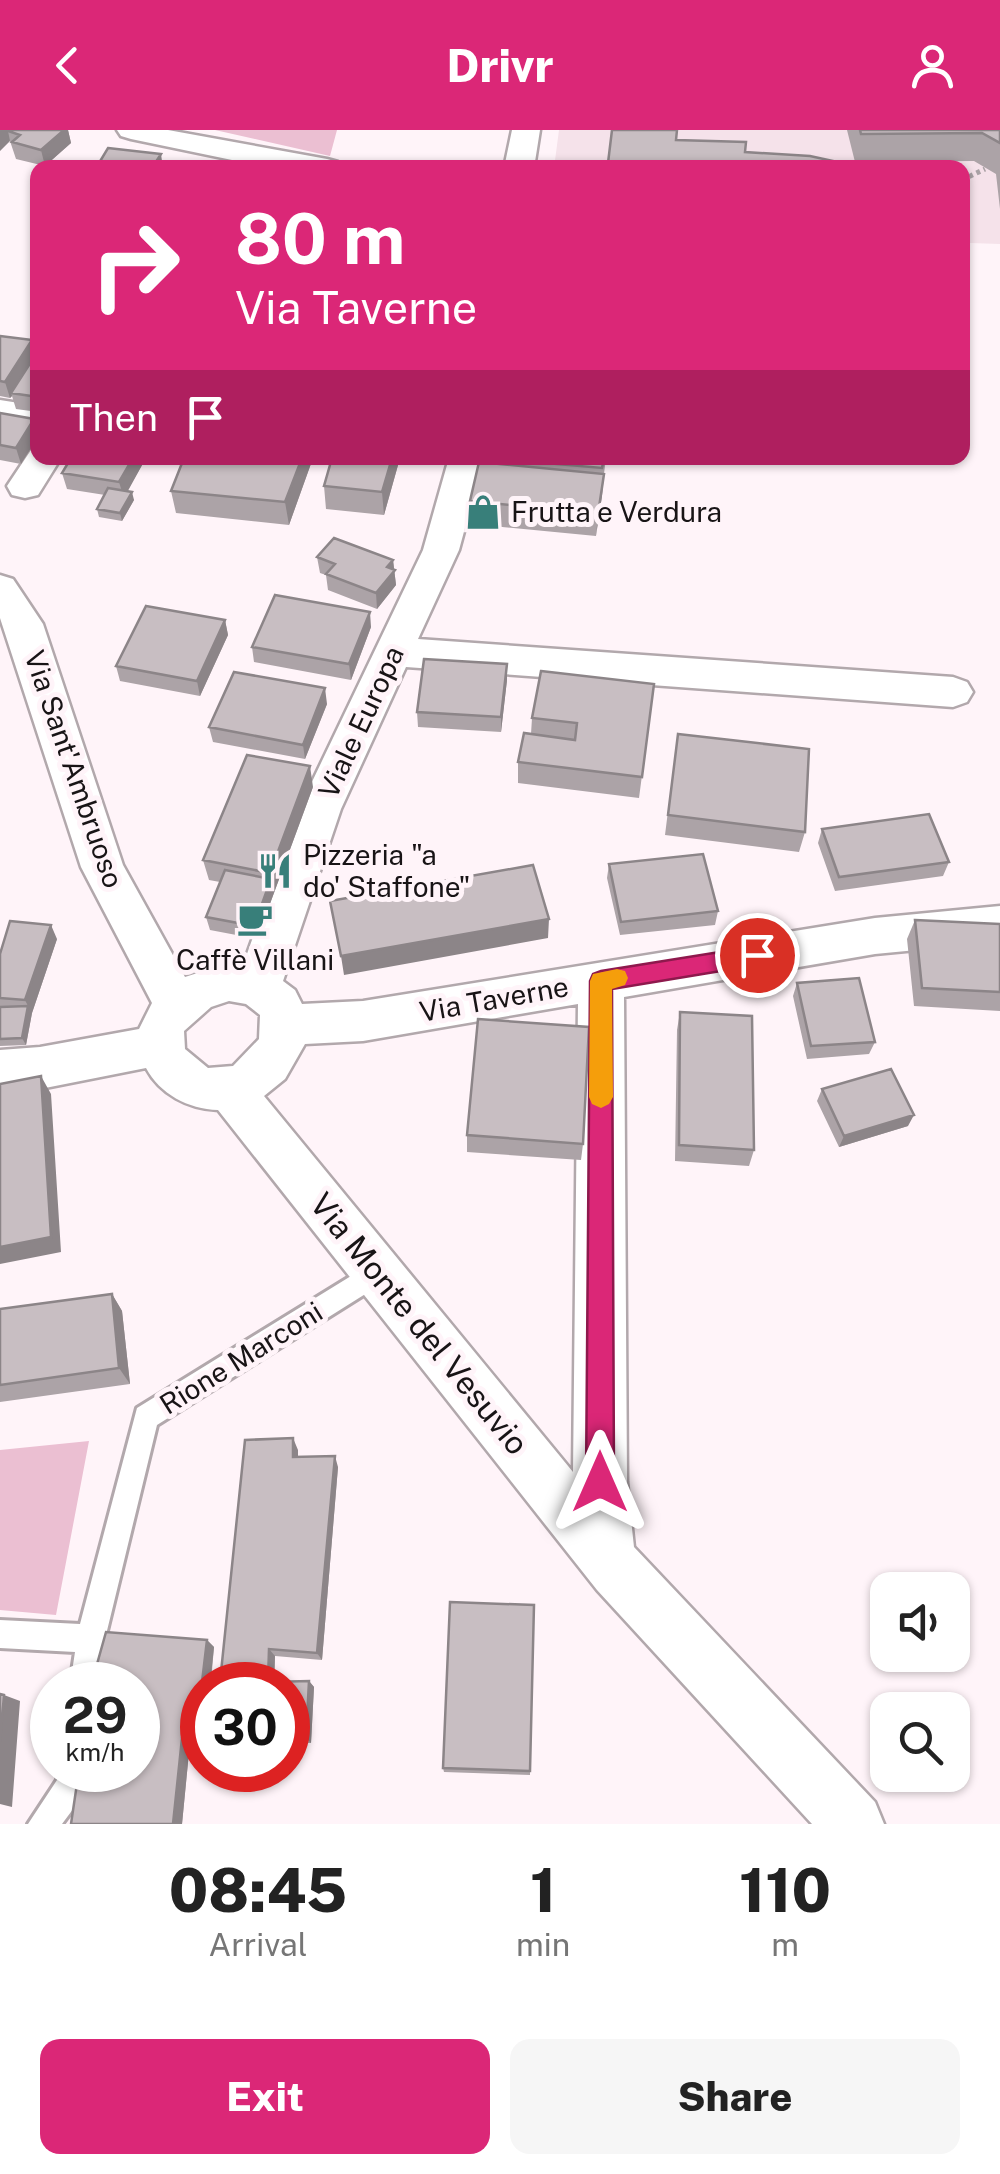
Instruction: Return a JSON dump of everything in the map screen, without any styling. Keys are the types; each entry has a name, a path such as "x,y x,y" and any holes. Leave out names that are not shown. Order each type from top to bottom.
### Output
{"street":[{"path":"131,130 279,160"},
{"path":"520,160 526,130"},
{"path":"0,411 30,416"},
{"name":"Viale Europa","path":"258,988 320,808 440,550 464,465"},
{"name":"Via Sant'Ambruoso","path":"0,588 24,624 102,867 168,1025"},
{"path":"394,652 953,692"},
{"name":"Via Taverne","path":"284,1026 363,1022 875,936 1000,924"},
{"path":"601,981 600,1482 607,1556"},
{"path":"0,1071 40,1068 168,1025 207,985 228,982 258,988 278,1006 284,1026 283,1045 273,1064 256,1078 229,1088 205,1088 185,1082 171,1069 168,1025"},
{"name":"Via Monte del Vesuvio","path":"229,1088 607,1556 853,1824"}],"lane":[{"name":"Rione Marconi","path":"88,1662 146,1418 377,1272"},
{"path":"0,1634 91,1638"},
{"path":"43,1824 67,1792"}],"path":[{"path":"970,177 985,170"}],"shaded area":[{"path":"215,130 337,130 330,156"},
{"path":"559,130 1000,130 1000,244 970,243 970,160 555,160"},
{"path":"89,1441 56,1615 0,1610 0,1450"}],"building":[{"path":"9,130 64,130 41,150 12,142 20,135"},
{"path":"612,130 677,130 676,140 746,142 745,152 828,160 608,160"},
{"path":"860,130 1000,130 1000,143 982,133 861,134"},
{"path":"108,148 161,154 157,160 101,160"},
{"path":"0,336 30,340 5,382 0,381"},
{"path":"30,363 30,396 11,393"},
{"path":"0,413 30,418 30,425 16,448 0,445"},
{"path":"67,465 129,465 119,482 62,473"},
{"path":"181,465 299,465 285,502 171,491"},
{"path":"330,465 390,465 382,492 324,486"},
{"path":"478,465 604,474 598,514 470,501"},
{"path":"108,488 132,492 120,513 97,509"},
{"path":"334,538 393,560 387,567 395,570 376,593 326,574 335,564 317,557"},
{"path":"275,595 370,612 349,664 252,647"},
{"path":"146,606 225,620 197,681 116,666"},
{"path":"424,659 507,664 501,717 417,712"},
{"path":"541,671 654,684 642,777 518,762 524,733 575,740 577,723 532,718"},
{"path":"234,672 325,688 303,745 209,727"},
{"path":"678,734 809,749 805,832 668,815"},
{"path":"247,755 310,766 270,873 203,860"},
{"path":"929,814 949,862 839,877 822,829"},
{"path":"703,854 718,911 621,922 609,864"},
{"path":"533,865 549,919 341,956 330,901"},
{"path":"225,870 271,879 254,926 206,917"},
{"path":"915,920 1000,924 1000,992 922,988"},
{"path":"10,921 51,925 25,1000 0,998 0,954"},
{"path":"859,978 875,1042 811,1046 797,983"},
{"path":"28,1006 22,1038 0,1039 0,1007"},
{"path":"680,1012 752,1016 754,1150 679,1145"},
{"path":"478,1019 589,1027 583,1144 467,1135"},
{"path":"891,1069 914,1115 844,1136 822,1089"},
{"path":"41,1076 51,1237 0,1247 0,1084"},
{"path":"112,1294 119,1368 0,1385 0,1309"},
{"path":"293,1438 293,1457 335,1456 317,1653 269,1649 269,1662 222,1662 245,1440"},
{"path":"450,1602 534,1605 530,1771 443,1768"},
{"path":"106,1632 207,1640 204,1662 180,1662 180,1757 173,1824 71,1824 76,1792 160,1792 160,1662 98,1662"},
{"path":"0,1694 4,1695 0,1743"}],"slow traffic":[{"path":"601,1097 601,981 617,978"}],"place":[{"name":"Frutta e Verdura","path":"483,512"},
{"name":"Pizzeria \"a do' Staffone\"","path":"275,871"},
{"name":"Caffè Villani","path":"255,919"}],"route":[{"path":"600,1482 601,981 757,955"}]}
